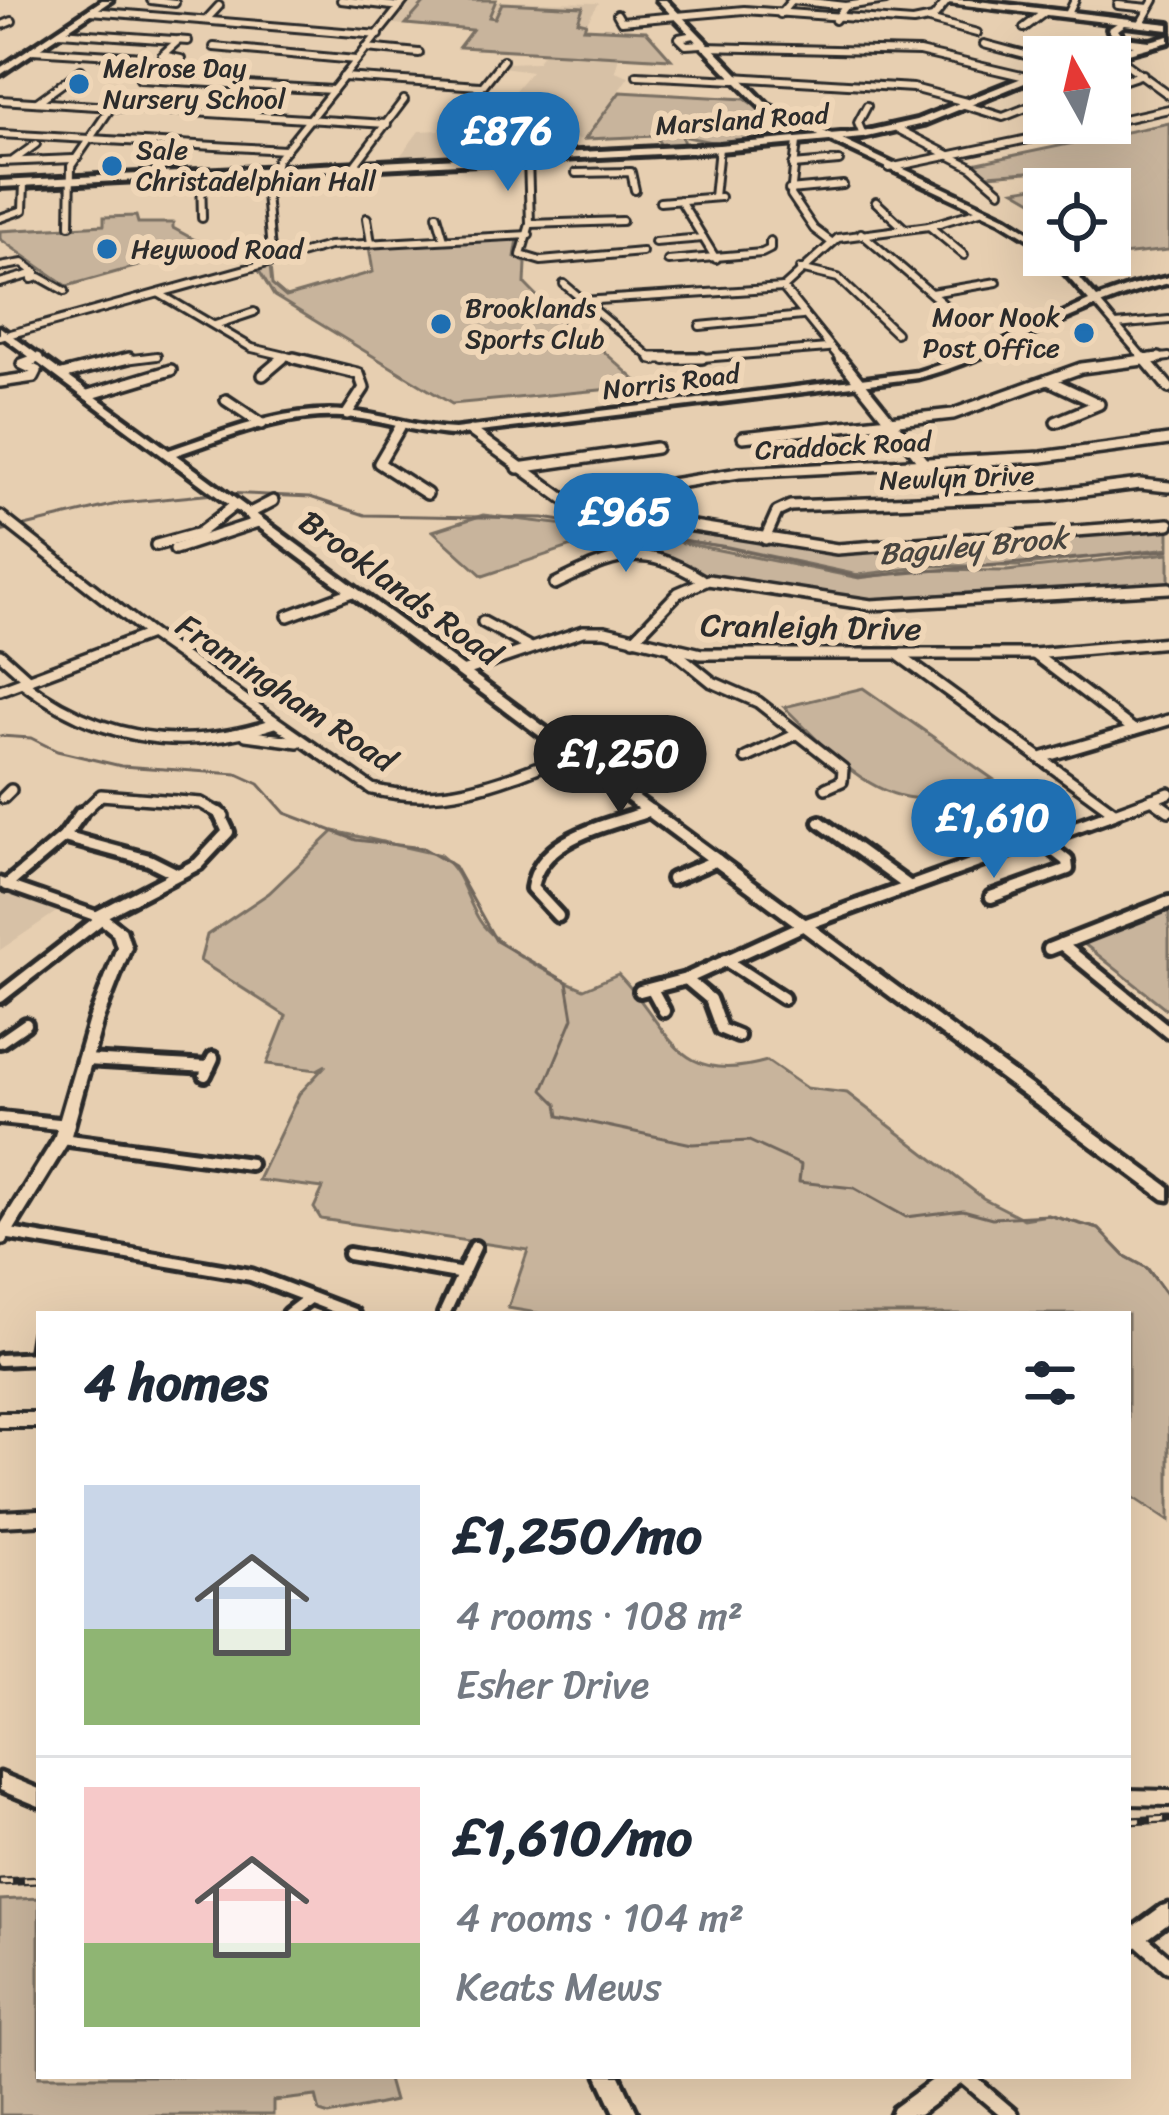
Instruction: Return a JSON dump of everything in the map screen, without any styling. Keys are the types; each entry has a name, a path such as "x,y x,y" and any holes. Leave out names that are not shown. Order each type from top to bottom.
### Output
{"main road":[{"path":"1118,36 1113,29 1135,23 1169,27"},
{"path":"1131,49 1169,39"},
{"path":"1131,42 1150,44"},
{"name":"Marsland Road","path":"0,184 718,148 857,136 898,129 965,107 1023,78"},
{"path":"840,145 857,136"}],"street":[{"path":"0,72 108,0"},
{"path":"152,0 175,3"},
{"path":"341,0 403,4"},
{"path":"661,0 693,39 765,107 1023,233"},
{"path":"780,14 792,0 847,6"},
{"path":"836,20 855,1 886,0"},
{"path":"929,20 948,0 1018,4 1135,23 1154,0"},
{"path":"1068,14 1075,0"},
{"path":"272,262 270,170 403,4"},
{"path":"1118,5 1149,8"},
{"path":"206,20 218,6"},
{"path":"91,11 379,35"},
{"path":"1024,28 1045,12"},
{"path":"617,14 621,21 674,14 929,20 977,32"},
{"path":"1095,18 1113,29"},
{"path":"60,32 183,41 162,55 181,59"},
{"path":"693,39 919,52 1023,76"},
{"path":"983,44 1023,54"},
{"path":"214,47 356,60"},
{"path":"366,48 419,53"},
{"path":"32,50 144,57"},
{"path":"451,126 502,60"},
{"path":"1131,68 1169,95"},
{"path":"37,102 81,70"},
{"path":"1131,78 1143,74"},
{"path":"637,75 913,88 1008,117 1023,110"},
{"path":"344,77 480,86"},
{"path":"140,79 333,91"},
{"path":"0,100 387,124"},
{"path":"354,166 404,100"},
{"path":"70,225 74,159 112,106"},
{"path":"857,136 867,106"},
{"path":"1131,117 1169,110"},
{"path":"898,129 950,154 1000,191"},
{"path":"1,134 285,149"},
{"path":"890,168 1023,139"},
{"path":"800,141 789,190 814,229 831,242"},
{"path":"11,162 36,144"},
{"path":"660,202 717,197 718,148"},
{"path":"602,154 604,173"},
{"path":"528,157 530,224 520,252 532,261 642,252"},
{"path":"0,162 74,159"},
{"path":"794,165 839,161"},
{"path":"576,173 634,173 635,190"},
{"path":"201,174 202,218"},
{"path":"0,218 22,210 24,183"},
{"path":"789,190 843,185"},
{"path":"680,200 717,260"},
{"path":"876,202 904,228"},
{"path":"582,301 783,289 831,242 861,233 928,226 983,210"},
{"path":"437,215 444,239"},
{"path":"367,218 371,243"},
{"path":"530,224 621,220"},
{"path":"928,226 964,256"},
{"path":"861,233 955,314"},
{"path":"2,334 329,245 529,235"},
{"path":"656,242 704,238"},
{"path":"668,261 717,260 767,251 770,241"},
{"path":"0,267 23,263 36,273 0,286"},
{"path":"800,269 838,278 896,333"},
{"path":"1073,276 1169,388"},
{"path":"0,286 40,277 65,291"},
{"name":"Norris Road","path":"167,454 262,424 346,414 400,427 471,431 858,384 976,359 1093,299 1169,280"},
{"path":"931,293 997,282"},
{"path":"564,284 656,362 828,348"},
{"path":"783,289 924,463"},
{"path":"160,294 252,348 359,374 364,388 346,414"},
{"path":"215,325 254,312"},
{"path":"700,326 802,316"},
{"path":"1116,326 1169,320"},
{"name":"Brooklands Road","path":"2,334 576,752 1169,1195"},
{"path":"62,375 146,354 157,356"},
{"path":"263,375 286,356"},
{"path":"0,382 34,377 37,371 22,364 39,358"},
{"path":"743,437 972,410 1081,368 1169,358"},
{"path":"88,395 171,370"},
{"path":"1048,380 1099,404 1056,422"},
{"path":"226,400 262,424"},
{"path":"400,427 379,463 427,494"},
{"name":"Craddock Road","path":"471,431 563,500 739,473 1042,457 1169,440"},
{"path":"518,468 656,448"},
{"name":"Newlyn Drive","path":"765,539 777,512 790,506 1043,496 1140,484 1169,488"},
{"path":"606,495 624,515 837,549 1169,524"},
{"path":"175,549 253,518 273,501"},
{"path":"156,545 199,533 232,502"},
{"name":"Framingham Road","path":"0,516 149,634 372,789 423,799 482,789 576,752"},
{"path":"555,584 629,552 673,560 700,579"},
{"path":"634,639 682,589 700,579 737,580 824,601 871,605 1169,588"},
{"path":"288,616 352,592"},
{"path":"483,622 529,647"},
{"name":"Cranleigh Drive","path":"462,673 583,632 674,651 900,656 1034,654 1169,641"},
{"path":"0,690 149,634"},
{"path":"674,651 681,662 758,703 843,769 842,781 826,788"},
{"path":"0,654 60,714 112,733 161,740 242,734 301,742"},
{"path":"1034,654 1134,730"},
{"path":"900,656 1114,812"},
{"path":"1044,757 1169,720"},
{"path":"242,734 275,723"},
{"path":"746,758 797,734"},
{"path":"664,1011 646,990 686,979 804,925 1169,793"},
{"path":"0,997 42,967 61,943 197,864 225,838 227,820 218,809 190,801 101,795 90,800 64,838 3,884"},
{"path":"967,795 1024,845"},
{"path":"1152,799 1169,812"},
{"path":"558,916 531,886 540,860 651,810"},
{"path":"820,822 910,887"},
{"path":"64,838 149,860 177,874"},
{"path":"991,897 1068,869 1067,861 1040,840"},
{"path":"672,880 717,860"},
{"path":"3,884 100,917 120,932 124,950 65,1132 2,1236 251,1275 345,1311"},
{"path":"1169,902 1055,947 1169,1032"},
{"path":"725,960 784,998"},
{"path":"686,979 710,999 721,1029 738,1036"},
{"path":"0,1042 26,1024"},
{"path":"86,1060 209,1066"},
{"path":"0,1118 250,1164"},
{"path":"445,1311 475,1247"},
{"path":"349,1253 463,1274"},
{"path":"292,1311 308,1298"},
{"path":"0,1360 36,1358"},
{"path":"0,1420 36,1420"},
{"path":"0,1519 36,1516"},
{"path":"0,1781 36,1797"},
{"path":"1131,1797 1169,1798"},
{"path":"1169,1912 1132,1939 1169,1965"},
{"path":"610,2079 627,2115"},
{"path":"968,2079 1010,2115"},
{"path":"902,2115 940,2080"}],"shaded area":[{"path":"413,0 599,3 583,28 646,31 671,59 619,56 615,71 629,76 585,139 535,141 526,153 398,159 419,131 484,128 531,71 503,67 505,63 537,62 543,54 456,48 470,30 394,24"},
{"path":"427,0 496,0 489,17 495,18 502,3 583,7 578,21 586,23 584,28 646,31 671,59 459,47 472,30 406,24"},
{"path":"620,92 745,99 764,112 753,121 778,119 809,133 721,144 682,136 684,145 661,146 656,136 585,139"},
{"path":"1169,123 1169,250 1131,254 1131,168 1023,168 1023,172 988,175 973,164 1069,144 1131,144 1131,131"},
{"name":"Heywood Road","path":"136,216 138,223 173,223 173,228 208,247 175,256 179,260 152,262 67,286 0,239 0,231 104,225 104,217"},
{"name":"Brooklands Sports Club","path":"518,239 515,257 526,263 525,284 570,330 581,331 642,386 452,404 274,296 258,269 270,266 272,285 286,297 373,272 369,246"},
{"path":"483,515 639,534 859,578 921,570 1007,571 1169,553 1169,585 858,601 741,578 702,578 672,557 623,552 596,538 483,576 433,531"},
{"path":"630,519 828,551 1169,526 1169,548 1018,566 930,566 858,575 728,547 597,527"},
{"path":"863,688 993,779 931,798 888,792 849,769 784,707"},
{"path":"334,831 440,855 459,877 480,921 499,941 584,989 618,974 693,1060 736,1067 767,1061 806,1088 847,1093 983,1198 1024,1219 1048,1215 1099,1229 1125,1256 1147,1268 1169,1298 1169,1521 1131,1496 1131,1311 526,1311 508,1308 528,1250 321,1219 314,1208 323,1188 258,1180 299,1094 326,1065 317,1070 267,1064 286,1016 200,961 207,935 269,893"},
{"path":"0,890 35,901 62,908 0,950"},
{"path":"1169,905 1169,1011 1079,940"},
{"path":"36,1898 36,2079 388,2079 394,2101 329,2115 320,2112 316,2096 273,2101 273,2115 0,2115 0,1900"}],"waterway":[{"name":"Baguley Brook","path":"224,493 310,497 365,515 543,518 725,547 859,577 1169,550"},
{"name":"Baguley Brook","path":"0,532 121,503 214,494"},
{"path":"0,736 31,738 57,751 121,766 237,774 259,784 285,813 356,840 423,848 454,866 496,941 567,982 573,1018 543,1090 557,1104 559,1116 692,1144 749,1141 801,1165 799,1182 854,1188 906,1217 963,1210 992,1218 1048,1215 1099,1229 1125,1256 1147,1268 1169,1298"}],"tram line":[{"path":"0,65 99,0"}],"railway":[{"path":"1131,1821 1169,1819"},
{"path":"0,1882 36,1880"}],"place":[{"name":"Melrose Day Nursery School","path":"79,84"},
{"name":"Sale Christadelphian Hall","path":"112,166"},
{"name":"Heywood Road","path":"107,249"},
{"name":"Brooklands Sports Club","path":"441,324"},
{"name":"Moor Nook Post Office","path":"1084,333"}]}
